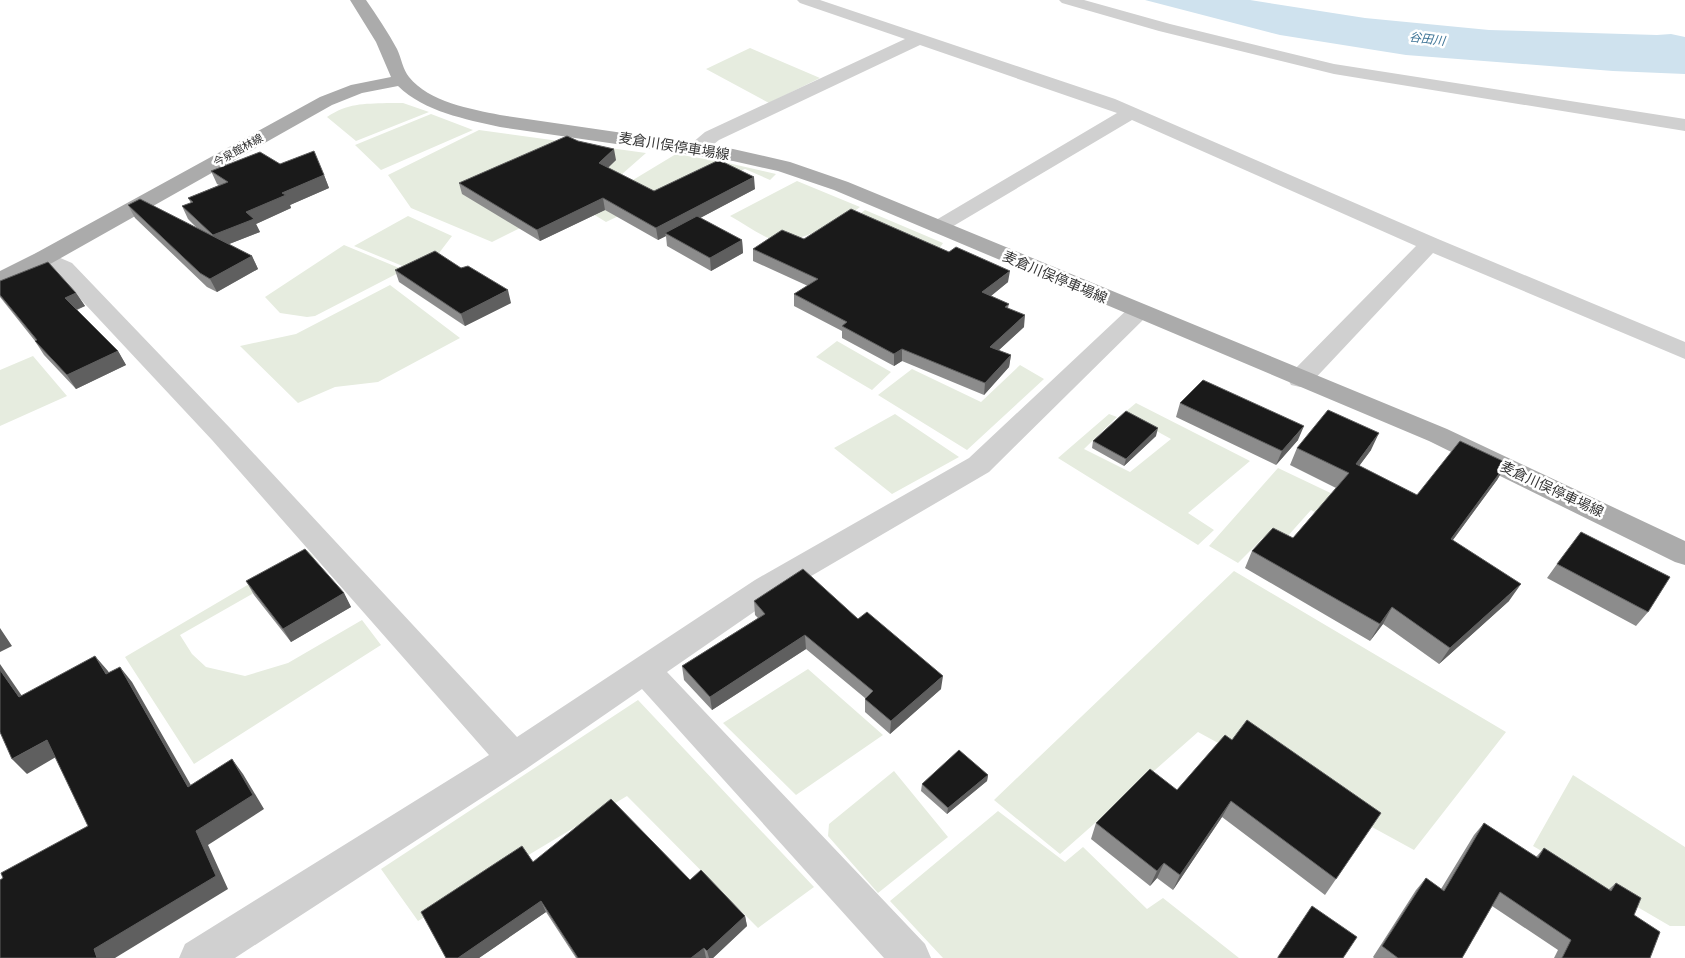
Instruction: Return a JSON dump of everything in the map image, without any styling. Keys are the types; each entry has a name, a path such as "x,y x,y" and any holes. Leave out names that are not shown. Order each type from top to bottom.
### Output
{"main road":[{"path":"358,0 391,54 402,80"},
{"name":"麦倉川俣停車場線","path":"402,80 436,102 475,116 695,149 783,166 841,186 1138,312 1438,435 1685,554"},
{"name":"今泉館林線","path":"0,280 44,258 326,101 358,90 402,80"}],"street":[{"path":"805,0 1085,94 1430,244 1685,351"},
{"path":"1067,0 1165,28 1334,69 1685,125"},
{"path":"695,149 712,136 919,39"},
{"path":"938,227 1130,113"},
{"path":"1300,379 1430,244"},
{"path":"44,258 64,268 214,426 514,758"},
{"path":"199,958 514,758 766,588 979,465 1138,312"},
{"path":"645,671 911,958"}],"shaded area":[{"path":"750,48 820,78 769,103 706,69"},
{"path":"403,103 429,112 356,141 327,117 349,107 363,104"},
{"path":"431,114 473,130 381,170 355,145"},
{"path":"479,130 646,153 613,182 492,242 411,208 388,175"},
{"path":"676,154 776,174 770,180 745,169 733,174 719,168 606,222 585,209"},
{"path":"797,181 860,207 817,231 805,236 781,240 766,237 730,216"},
{"path":"865,210 943,243 939,249 853,219"},
{"path":"408,216 452,236 436,257 405,267 354,246"},
{"path":"344,245 404,270 315,316 307,317 280,313 265,297"},
{"path":"390,285 460,338 378,382 335,387 298,403 240,346 296,334"},
{"path":"837,341 891,372 872,390 816,357"},
{"path":"33,356 67,396 0,426 0,370"},
{"path":"1020,365 1044,379 967,450 878,395 912,369 981,402"},
{"path":"1136,403 1250,461 1188,513 1214,530 1198,545 1058,458 1109,414 1117,417 1084,449 1130,472 1171,439 1124,413"},
{"path":"895,414 959,457 892,494 834,448"},
{"path":"1278,468 1360,507 1344,527 1311,510 1278,547 1263,538 1238,563 1209,546"},
{"path":"307,550 315,558 180,635 192,654 206,667 245,676 288,663 362,620 381,645 194,764 125,657"},
{"path":"1234,571 1506,732 1414,850 1198,732 1060,854 994,800"},
{"path":"808,669 883,735 796,795 723,723"},
{"path":"638,700 814,887 758,928 627,796 418,921 381,869"},
{"path":"894,771 948,837 878,893 828,836 829,824"},
{"path":"1573,775 1685,847 1685,926 1670,926 1533,846"},
{"path":"998,811 1065,862 1083,847 1147,909 1163,898 1239,958 943,958 890,901"}],"water":[{"name":"谷田川","path":"1145,0 1250,0 1365,18 1489,30 1671,34 1685,37 1685,74 1613,71 1406,55 1280,35"}],"building":[{"path":"567,136 578,141 614,149 599,163 654,191 719,160 754,177 656,228 603,198 537,230 459,183"},
{"path":"314,151 324,175 282,193 286,195 246,212 254,219 213,235 182,206 193,202 188,198 228,182 211,171 260,152 280,164"},
{"path":"140,199 252,256 210,279 200,273 128,205"},
{"path":"851,209 949,252 956,247 1010,271 982,292 1009,304 1005,307 1025,315 990,347 1011,355 985,383 902,349 894,354 842,326 847,322 794,294 818,279 753,249 782,230 804,239"},
{"path":"697,216 742,240 710,258 665,233"},
{"path":"435,251 461,268 468,266 508,290 461,314 395,270"},
{"path":"48,262 76,293 65,298 118,351 67,375 35,341 37,340 0,295 0,281"},
{"path":"1203,380 1304,426 1282,451 1180,403"},
{"path":"1328,410 1379,433 1356,464 1417,495 1460,441 1507,463 1451,539 1521,584 1450,648 1392,607 1380,624 1252,551 1273,528 1293,538 1349,473 1297,448"},
{"path":"1126,411 1158,428 1126,459 1093,441"},
{"path":"1581,532 1670,577 1648,612 1557,564"},
{"path":"305,549 344,593 283,629 246,581"},
{"path":"803,569 858,619 867,612 943,676 891,721 865,699 873,691 805,635 710,697 682,666 765,614 754,601"},
{"path":"95,656 106,674 120,667 188,787 232,759 253,795 196,831 216,876 94,949 97,958 0,958 0,880 3,878 1,873 88,826 47,740 12,759 0,732 0,670 19,697"},
{"path":"1247,720 1381,813 1336,879 1231,801 1180,875 1164,863 1157,871 1096,823 1150,769 1177,790 1225,735 1232,740"},
{"path":"959,750 988,775 948,808 922,784"},
{"path":"611,799 690,880 701,870 745,916 707,951 704,948 691,958 578,958 541,901 458,958 446,958 421,912 522,846 533,862"},
{"path":"1484,823 1538,858 1544,848 1611,891 1616,883 1641,898 1634,915 1660,932 1650,958 1562,958 1571,940 1500,892 1462,958 1398,958 1382,946 1426,878 1444,891"},
{"path":"1312,906 1357,937 1343,958 1278,958 1278,957"}]}
